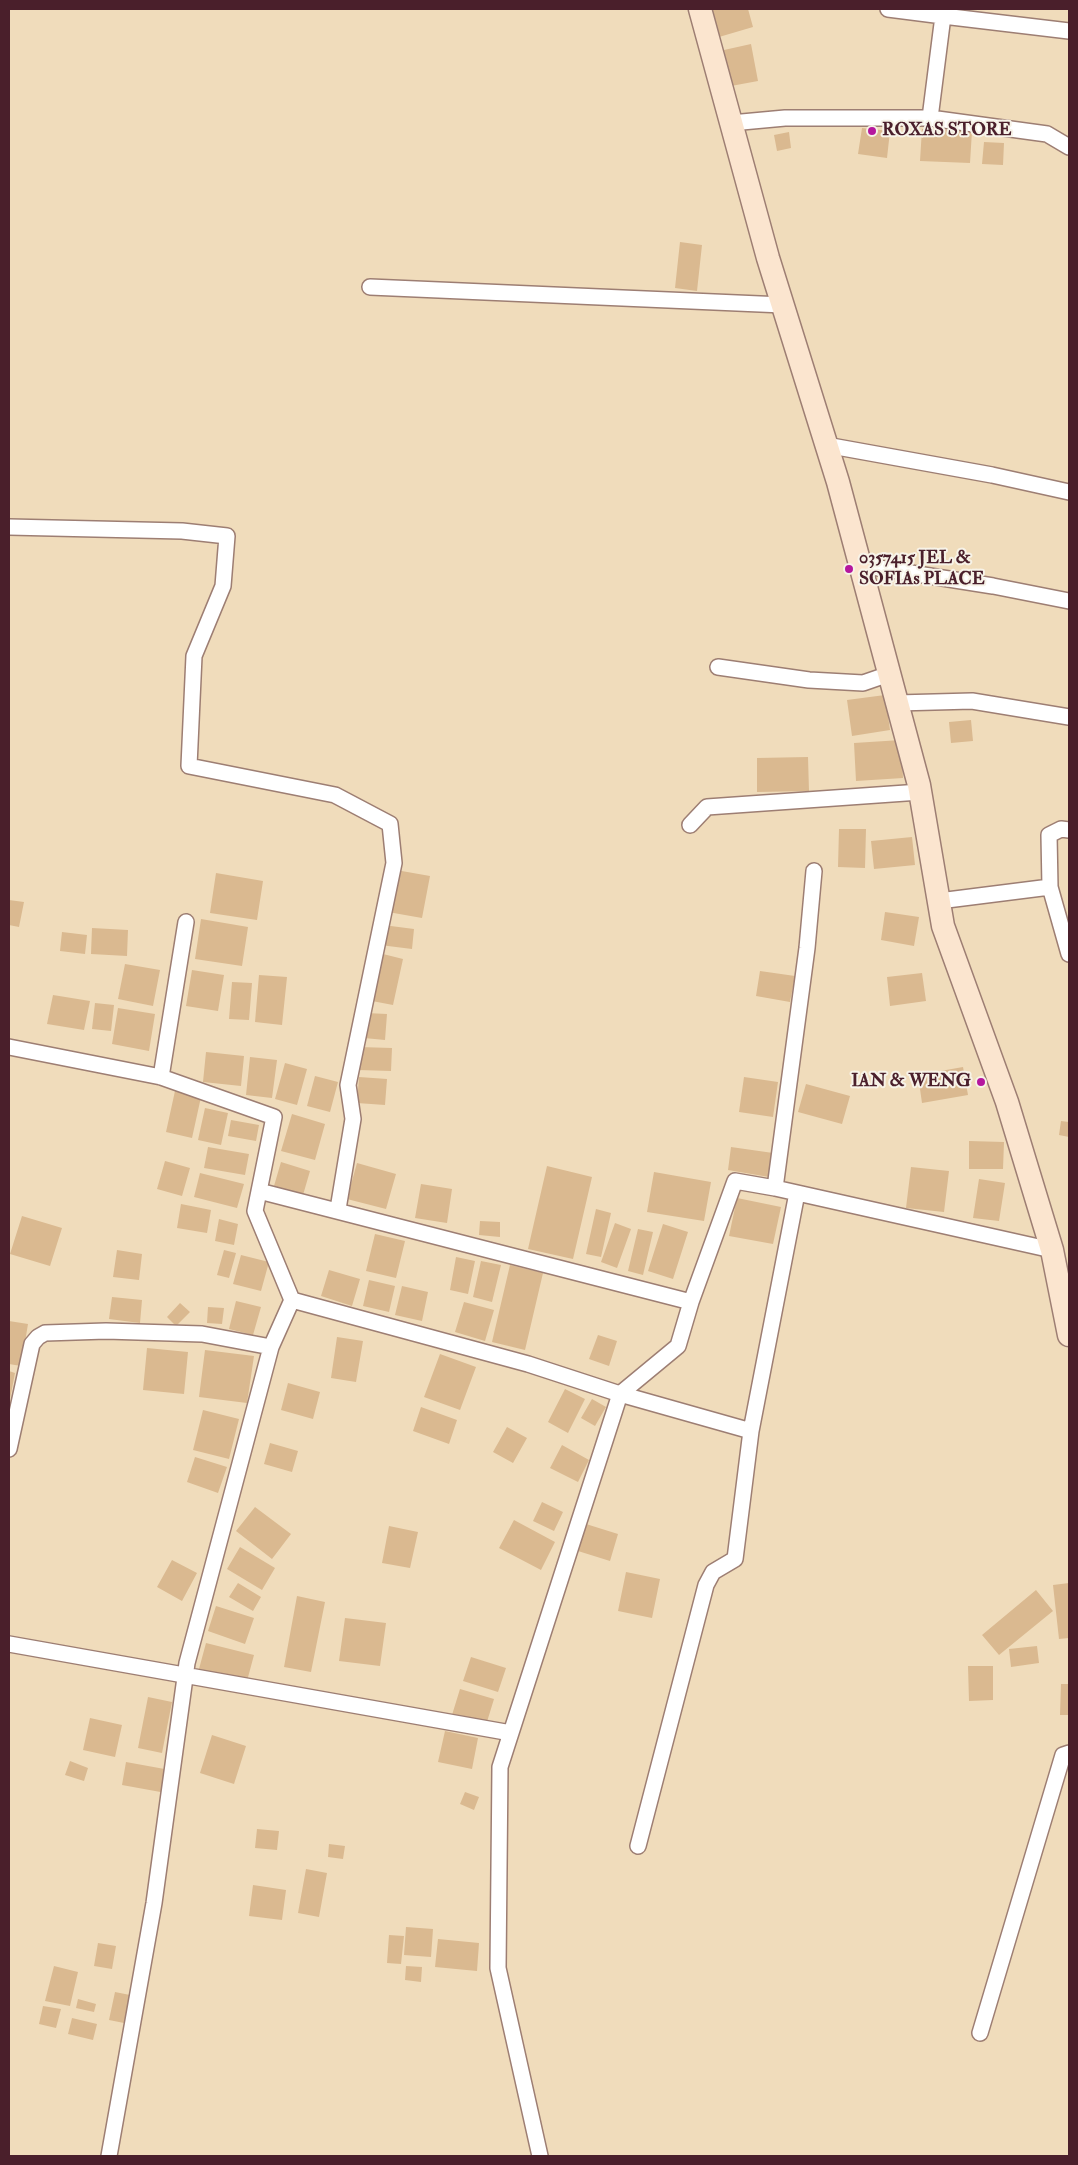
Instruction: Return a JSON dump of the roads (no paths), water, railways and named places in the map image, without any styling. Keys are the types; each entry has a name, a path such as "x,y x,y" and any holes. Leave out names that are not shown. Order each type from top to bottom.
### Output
{"street":[{"path":"700,9 783,305 826,445 897,703 920,792 943,926 1008,1102 1052,1250 1069,1335"},
{"path":"888,9 1069,31"},
{"path":"930,118 943,16"},
{"path":"731,123 785,118 930,118 1047,134 1069,147"},
{"path":"370,287 783,305"},
{"path":"826,445 992,475 1069,492"},
{"path":"9,527 182,531 227,536 223,586 194,656 189,766 335,795 390,824 394,863 348,1085 353,1119 338,1209"},
{"path":"860,565 993,586 1069,601"},
{"path":"718,667 809,680 864,683 889,674"},
{"path":"897,703 972,701 1069,717"},
{"path":"690,825 707,807 920,792"},
{"path":"1069,830 1061,829 1049,834 1050,887 1069,954"},
{"path":"775,1188 814,871"},
{"path":"939,901 1050,887"},
{"path":"161,1077 186,922"},
{"path":"9,1047 161,1077 274,1116 256,1211 292,1300 271,1347 187,1663 154,1903 110,2156"},
{"path":"540,2156 498,1968 500,1767 620,1394 678,1346 691,1302 735,1181 775,1188 1052,1250"},
{"path":"260,1191 338,1209 691,1302"},
{"path":"638,1846 706,1585 713,1572 735,1559 751,1431 797,1193"},
{"path":"292,1300 528,1364 620,1394 751,1431"},
{"path":"9,1449 32,1344 44,1333 106,1331 202,1334 271,1347"},
{"path":"9,1644 511,1733"},
{"path":"980,2033 1063,1755 1069,1753"}],"place":[{"name":"ROXAS STORE","path":"872,131"},
{"name":"0357415 JEL & SOFIAs PLACE","path":"849,569"},
{"name":"IAN & WENG","path":"981,1082"}]}
